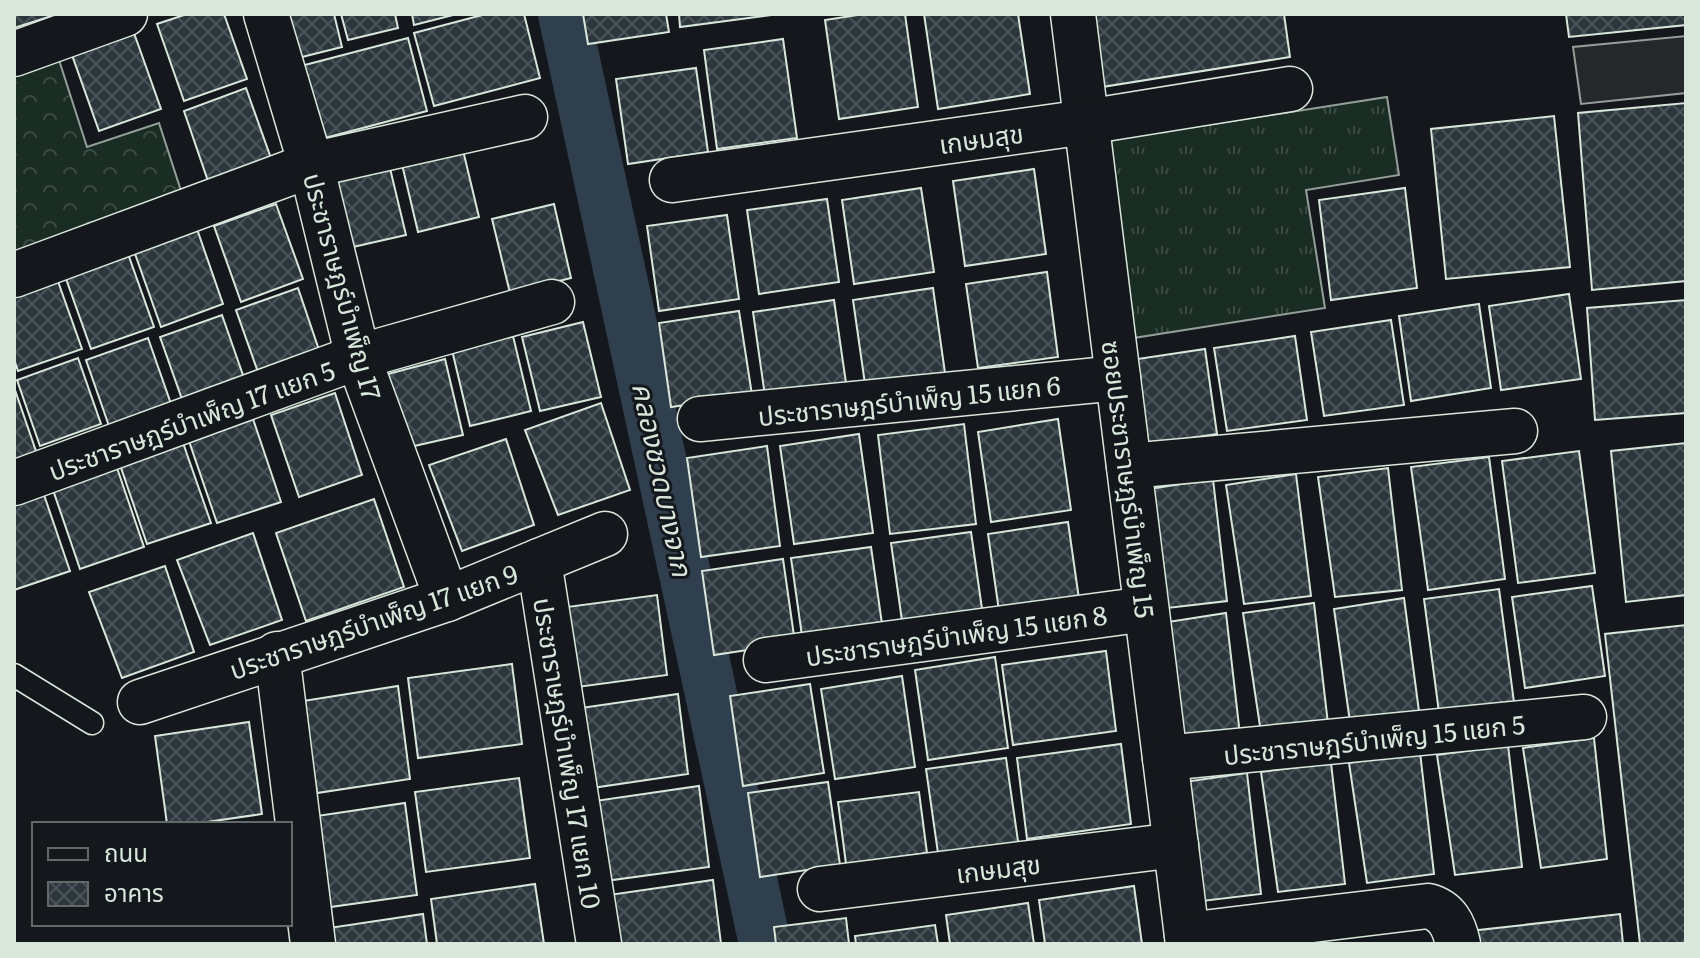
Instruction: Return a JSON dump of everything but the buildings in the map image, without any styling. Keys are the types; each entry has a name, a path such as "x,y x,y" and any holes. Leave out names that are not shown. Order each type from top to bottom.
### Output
{"street":[{"path":"14,54 125,14"},
{"name":"ประชาราษฎร์บำเพ็ญ 17","path":"266,14 311,165 358,357 447,599"},
{"name":"ซอยประชาราษฎร์บำเพ็ญ 15","path":"1073,14 1188,940"},
{"name":"เกษมสุข","path":"672,180 1086,122 1290,89"},
{"path":"14,275 311,165 525,117"},
{"name":"ประชาราษฎร์บำเพ็ญ 17 แยก 5","path":"14,483 358,357 552,302"},
{"name":"ประชาราษฎร์บำเพ็ญ 15 แยก 6","path":"700,419 1118,378"},
{"path":"1129,466 1515,431"},
{"name":"ประชาราษฎร์บำเพ็ญ 17 แยก 9","path":"140,702 447,599 605,534"},
{"name":"ประชาราษฎร์บำเพ็ญ 17 แยก 10","path":"539,561 599,944"},
{"name":"ประชาราษฎร์บำเพ็ญ 15 แยก 8","path":"766,660 1146,609"},
{"path":"277,654 313,944"},
{"name":"ประชาราษฎร์บำเพ็ญ 15 แยก 5","path":"1165,758 1584,717"},
{"name":"เกษมสุข","path":"820,889 1176,845"},
{"path":"1188,940 1428,906 1438,908 1447,917 1458,944"}],"lane":[{"path":"14,675 92,723"}],"green space":[{"path":"59,60 87,147 159,123 183,197 14,258 14,76"},
{"path":"1387,97 1399,175 1306,190 1325,308 1127,339 1097,142"}],"shaded area":[{"path":"1686,36 1686,93 1581,104 1573,47"}],"waterway":[{"name":"คลองชวดบางจาก","path":"564,14 765,944"}]}
